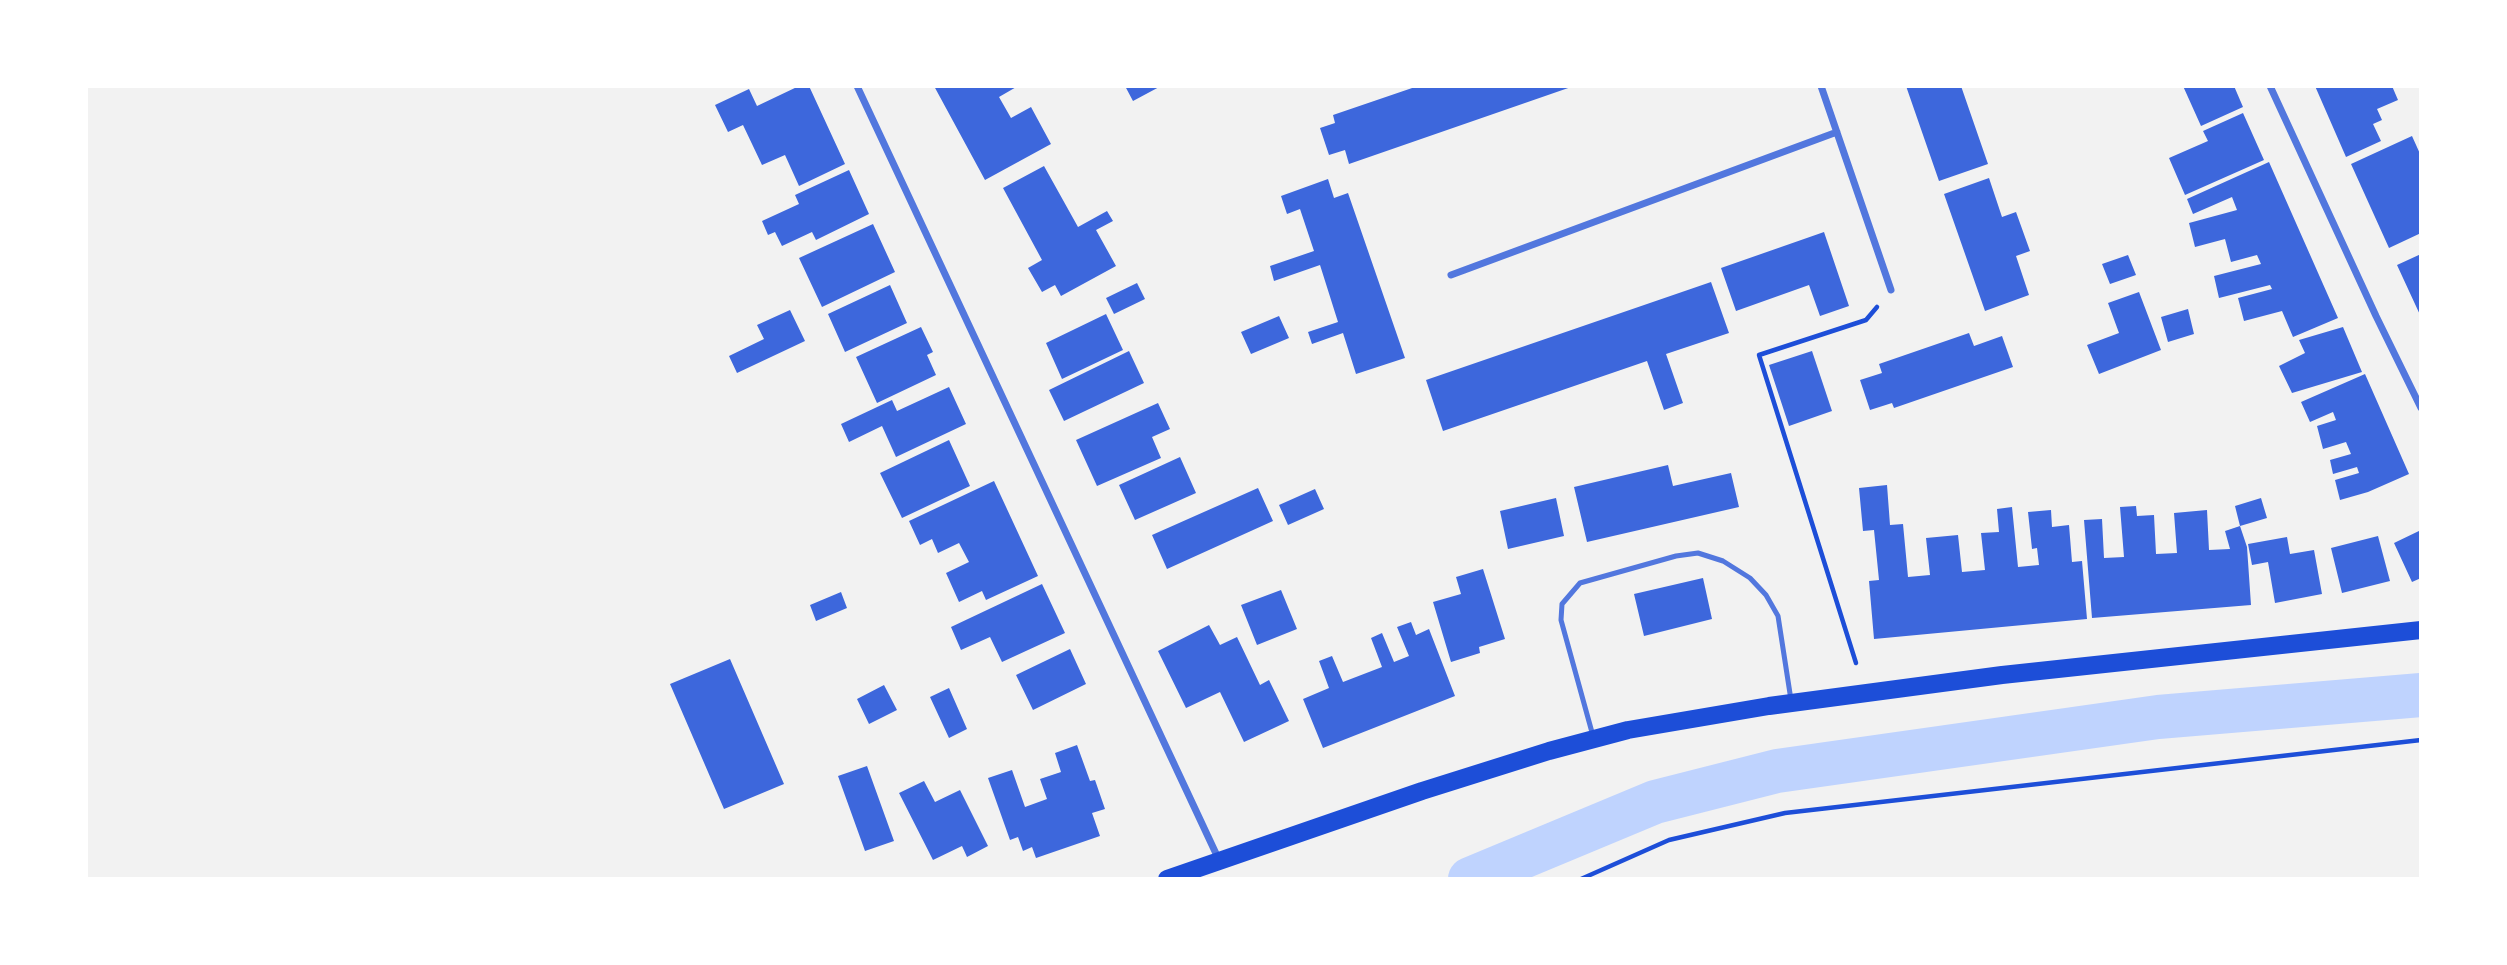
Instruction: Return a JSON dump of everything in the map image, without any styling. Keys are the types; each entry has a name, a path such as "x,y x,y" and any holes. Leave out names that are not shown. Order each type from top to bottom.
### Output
{"main road":[{"path":"1167,879 1422,791 1549,751 1628,730 1792,703 2015,673 2421,630"}],"street":[{"path":"857,86 1220,861"},
{"path":"1821,86 1891,290"},
{"path":"2270,86 2421,408"},
{"path":"1451,275 1837,132"}],"lane":[{"path":"1593,739 1561,620 1562,604 1580,583 1676,555 1698,553 1723,561 1750,578 1766,595 1778,616 1792,703"}],"path":[{"path":"1861,693 1853,649 1759,355 1866,320 1891,290"},
{"path":"1581,879 1669,840 1785,813 2421,740"}],"building":[{"path":"799,86 809,86 845,164 799,186 785,155 762,165 743,125 728,132 715,105 749,89 757,106"},
{"path":"934,86 1018,86 999,97 1011,118 1031,107 1051,144 985,180"},
{"path":"1125,86 1161,86 1133,101"},
{"path":"1418,86 1574,86 1349,164 1345,150 1329,155 1320,128 1335,123 1333,115"},
{"path":"1906,86 1961,86 1988,164 1939,181"},
{"path":"2183,86 2234,86 2243,107 2201,126"},
{"path":"2315,86 2392,86 2398,100 2377,109 2382,120 2373,124 2381,141 2346,157"},
{"path":"2243,113 2264,160 2185,195 2169,158 2208,141 2203,131"},
{"path":"2412,136 2421,156 2421,233 2389,248 2351,164"},
{"path":"2269,162 2338,318 2293,337 2282,311 2244,321 2238,298 2272,289 2270,285 2219,298 2214,276 2261,264 2257,255 2231,262 2225,239 2195,247 2189,223 2237,210 2232,197 2193,214 2187,199"},
{"path":"1044,166 1078,227 1107,211 1113,221 1096,230 1116,266 1061,296 1055,285 1042,292 1028,268 1042,260 1003,188"},
{"path":"849,170 869,214 816,240 812,232 782,246 775,232 768,235 762,221 799,204 795,195"},
{"path":"1989,178 2002,217 2016,212 2030,251 2016,256 2029,295 1985,311 1944,194"},
{"path":"1328,179 1334,198 1348,193 1405,358 1356,374 1343,333 1312,344 1308,332 1338,322 1320,265 1274,281 1270,266 1314,251 1300,209 1287,214 1281,196"},
{"path":"873,224 895,272 822,307 799,258"},
{"path":"1824,232 1849,306 1820,316 1809,285 1736,311 1721,268"},
{"path":"2421,254 2421,317 2397,265"},
{"path":"2128,255 2136,275 2110,284 2102,264"},
{"path":"1711,282 1729,333 1666,354 1683,403 1664,410 1647,361 1443,431 1426,380"},
{"path":"1137,283 1145,299 1114,314 1106,298"},
{"path":"890,285 907,323 845,352 828,314"},
{"path":"2139,292 2161,350 2099,374 2087,345 2119,333 2108,303"},
{"path":"2188,309 2194,334 2168,342 2161,317"},
{"path":"790,310 805,341 737,373 729,356 764,339 757,325"},
{"path":"1106,314 1123,350 1062,379 1046,343"},
{"path":"1279,316 1289,338 1251,354 1241,332"},
{"path":"921,327 933,352 927,355 936,375 877,403 856,357"},
{"path":"2343,327 2362,372 2292,393 2279,366 2305,353 2299,340"},
{"path":"1969,333 1974,346 2002,336 2013,367 1894,408 1892,403 1870,410 1860,380 1882,373 1879,364"},
{"path":"1129,351 1144,383 1064,421 1049,390"},
{"path":"1812,351 1832,411 1789,426 1769,365"},
{"path":"2365,374 2409,474 2368,492 2340,500 2335,480 2359,473 2357,467 2333,474 2330,460 2351,454 2346,442 2323,449 2317,426 2336,420 2333,412 2310,422 2301,402"},
{"path":"949,387 966,424 896,457 882,426 849,442 841,424 892,400 897,411"},
{"path":"1158,403 1170,429 1152,437 1161,458 1097,486 1076,440"},
{"path":"949,440 970,486 902,518 880,473"},
{"path":"1180,457 1196,493 1135,520 1119,485"},
{"path":"1668,465 1673,486 1731,473 1739,507 1587,542 1574,487"},
{"path":"994,481 1038,576 986,600 982,591 959,602 946,573 969,562 959,543 938,553 932,539 920,545 909,521"},
{"path":"1887,485 1890,525 1903,524 1908,577 1930,575 1926,538 1958,535 1962,572 1985,570 1981,533 1999,532 1997,509 2012,507 2018,567 2039,565 2037,548 2032,549 2028,512 2051,510 2052,527 2069,525 2072,562 2082,561 2087,619 1874,639 1869,581 1879,580 1874,530 1863,531 1859,488"},
{"path":"1258,488 1273,521 1167,569 1152,535"},
{"path":"1315,489 1324,509 1288,525 1279,505"},
{"path":"1556,498 1564,536 1508,549 1500,511"},
{"path":"2261,498 2267,518 2240,526 2235,506"},
{"path":"2136,506 2137,516 2154,515 2156,554 2177,553 2174,513 2207,510 2209,550 2230,549 2225,531 2240,526 2247,547 2251,605 2092,618 2084,520 2102,519 2104,558 2124,557 2120,507"},
{"path":"2421,530 2421,578 2412,582 2394,543"},
{"path":"2378,536 2390,581 2342,593 2331,548"},
{"path":"2287,537 2290,554 2314,550 2322,594 2275,603 2268,562 2252,565 2248,544"},
{"path":"1483,569 1505,639 1479,647 1480,653 1451,662 1433,602 1461,594 1456,577"},
{"path":"1703,578 1712,619 1644,636 1634,594"},
{"path":"1042,584 1065,633 1002,662 990,637 961,650 951,627"},
{"path":"1281,590 1297,629 1257,645 1241,605"},
{"path":"841,592 847,608 816,621 810,605"},
{"path":"1411,622 1416,635 1429,629 1455,696 1323,748 1303,699 1329,688 1319,661 1332,656 1343,682 1382,667 1371,638 1382,633 1394,662 1409,656 1397,627"},
{"path":"1209,625 1220,645 1237,637 1260,685 1269,680 1289,721 1244,742 1220,692 1186,708 1158,651"},
{"path":"1070,649 1086,684 1033,710 1016,675"},
{"path":"730,659 784,784 724,809 670,684"},
{"path":"884,685 897,710 869,724 857,699"},
{"path":"949,688 967,729 949,738 930,697"},
{"path":"1077,745 1090,781 1095,780 1105,809 1092,813 1100,836 1036,858 1032,847 1023,851 1018,837 1010,840 988,778 1012,770 1025,807 1047,799 1040,779 1061,772 1055,753"},
{"path":"867,766 894,841 865,851 838,776"},
{"path":"924,781 935,802 960,790 988,846 967,857 962,846 933,860 899,793"}],"waterway":[{"path":"1470,879 1655,802 1777,771 2158,717 2421,695"}]}
